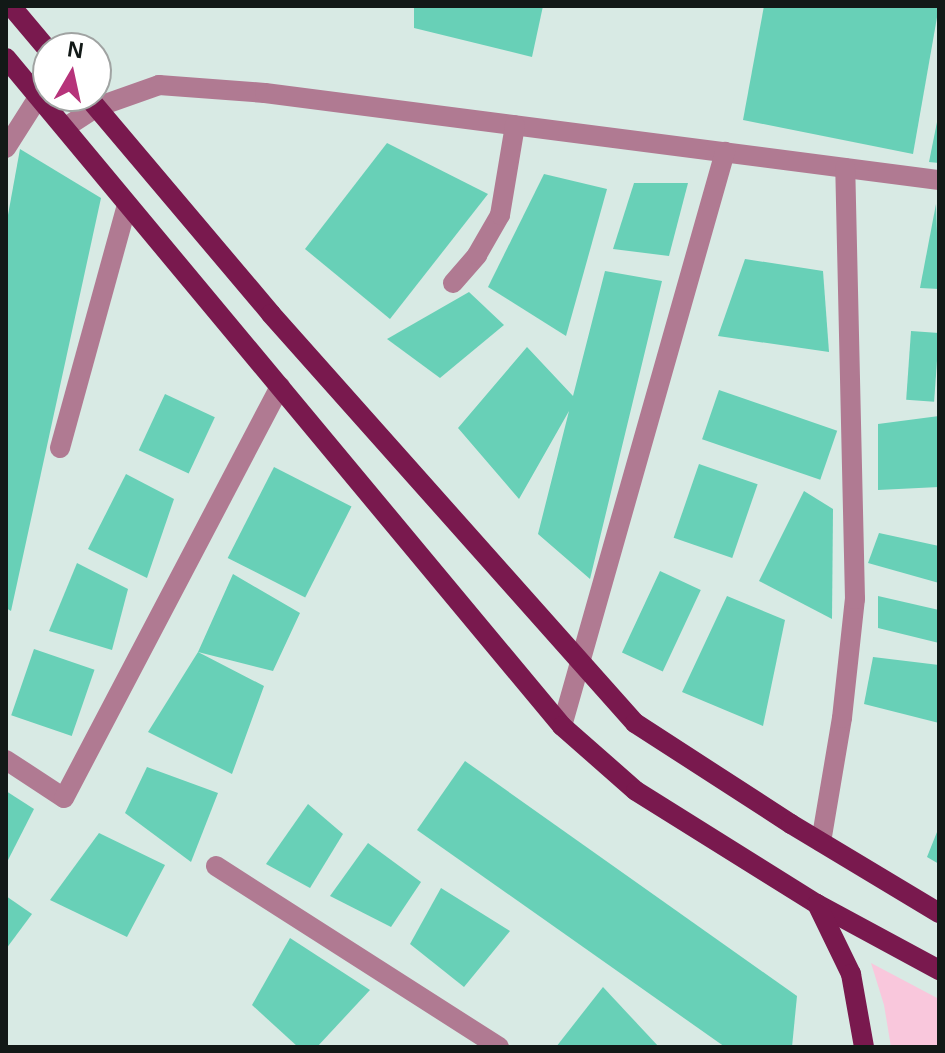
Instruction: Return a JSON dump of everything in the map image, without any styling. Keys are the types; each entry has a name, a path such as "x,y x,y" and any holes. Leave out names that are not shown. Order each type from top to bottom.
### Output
{"main road":[{"path":"11,6 33,32"},
{"path":"6,58 32,88"},
{"path":"53,112 562,726 636,791 817,904 939,970"},
{"path":"100,112 271,314 635,723 939,913"},
{"path":"817,904 851,974 864,1047"}],"street":[{"path":"112,97 159,85 265,93 939,180"},
{"path":"6,148 32,107"},
{"path":"66,127 82,112"},
{"path":"453,283 477,255 500,215 515,125"},
{"path":"562,726 725,152"},
{"path":"821,842 842,718 855,599 845,168"},
{"path":"60,448 127,204"},
{"path":"6,760 64,798 280,386"},
{"path":"216,866 499,1047"}],"shaded area":[{"path":"871,963 939,999 939,1047 891,1047 884,1005"}],"building":[{"path":"414,6 543,6 532,57 414,28"},
{"path":"764,6 939,6 913,154 743,120"},
{"path":"939,117 939,163 929,162"},
{"path":"387,143 488,194 390,319 305,249"},
{"path":"20,149 101,198 11,611 6,608 6,226"},
{"path":"544,174 607,189 566,336 488,287"},
{"path":"634,183 688,183 669,256 613,249"},
{"path":"936,204 939,289 920,288"},
{"path":"745,259 823,271 829,352 718,336"},
{"path":"605,271 662,281 590,579 538,534 569,411 519,499 458,428 527,347 573,396"},
{"path":"469,292 504,325 440,378 387,339"},
{"path":"911,331 939,333 934,402 906,400"},
{"path":"719,390 837,431 820,480 702,439"},
{"path":"165,394 215,417 189,473 139,450"},
{"path":"939,416 939,487 878,490 878,424"},
{"path":"699,464 758,484 732,558 674,538"},
{"path":"274,467 352,506 305,597 228,558"},
{"path":"126,474 174,499 147,578 88,549"},
{"path":"804,491 833,509 832,619 759,581"},
{"path":"879,533 939,546 939,583 868,563"},
{"path":"77,563 128,589 112,650 49,631"},
{"path":"660,571 701,590 663,672 622,653"},
{"path":"233,574 300,613 273,671 198,652"},
{"path":"727,596 785,620 763,726 682,692"},
{"path":"878,596 939,610 939,643 878,628"},
{"path":"34,649 95,670 72,736 11,715"},
{"path":"198,652 264,686 232,774 148,732"},
{"path":"873,657 939,665 939,723 864,704"},
{"path":"465,761 797,996 792,1047 725,1047 417,830"},
{"path":"147,767 218,793 191,862 125,813"},
{"path":"6,791 34,809 6,864"},
{"path":"308,804 343,834 310,888 266,864"},
{"path":"939,827 939,864 927,857"},
{"path":"99,833 165,865 127,937 50,900"},
{"path":"368,843 421,882 391,927 330,896"},
{"path":"441,888 510,931 464,987 410,944"},
{"path":"6,896 32,914 6,949"},
{"path":"290,938 370,990 317,1047 298,1047 252,1005"},
{"path":"603,987 659,1047 556,1047"}]}
